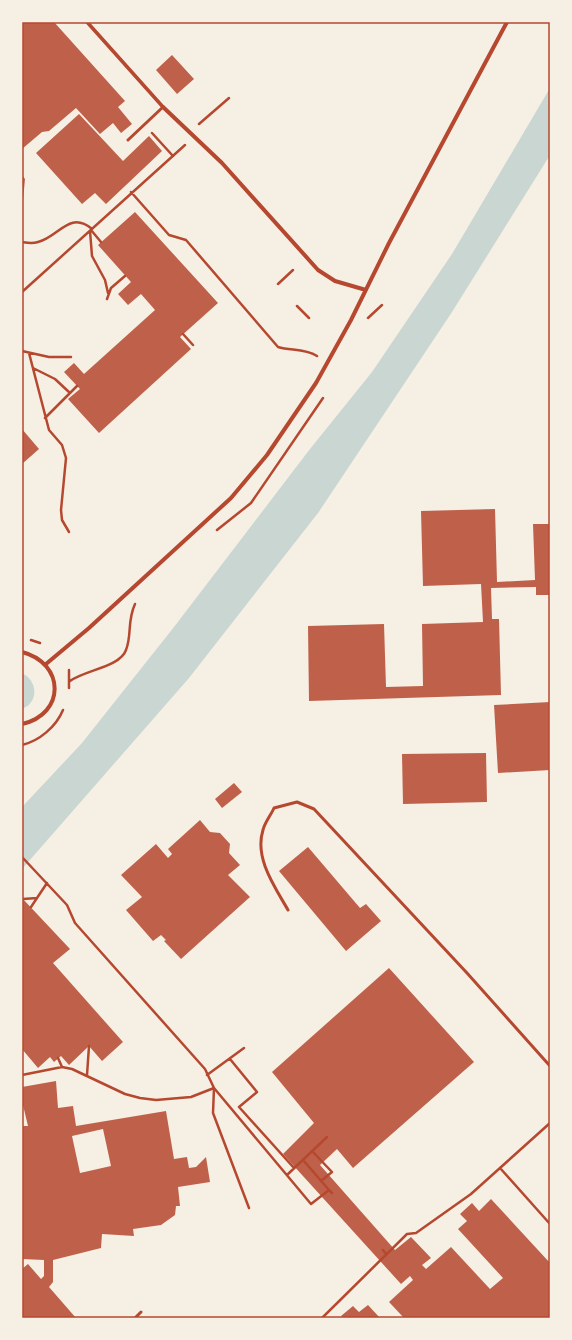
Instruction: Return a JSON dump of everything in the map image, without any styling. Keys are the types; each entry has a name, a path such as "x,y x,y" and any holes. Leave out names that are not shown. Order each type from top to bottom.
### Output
{"street":[{"path":"87,22 163,107 222,164 318,270 335,281 366,290"},
{"path":"46,664 60,654 231,498 267,455 313,389 351,320 507,22"},
{"path":"22,652 34,655 46,664 55,683 54,695 50,706 43,715 33,722 22,724"}],"lane":[{"path":"128,140 163,107"},
{"path":"288,910 267,873 262,852 263,830 274,808 297,802 314,809 467,973 550,1066"},
{"path":"135,1318 141,1312"}],"path":[{"path":"199,124 229,98"},
{"path":"149,130 173,156"},
{"path":"22,292 189,142"},
{"path":"132,192 169,234 186,240 278,346 287,350 309,351 317,356"},
{"path":"22,242 32,244 40,242 71,223 77,221 85,224 101,242"},
{"path":"91,230 92,256 105,280 108,293 107,299"},
{"path":"278,284 293,270"},
{"path":"108,293 125,276"},
{"path":"297,306 309,318"},
{"path":"183,334 193,345"},
{"path":"22,351 49,357 71,356"},
{"path":"29,353 49,430 62,445 66,458 61,510 62,520 69,532"},
{"path":"32,368 55,379 70,393"},
{"path":"45,418 78,386"},
{"path":"22,857 66,905 75,923 204,1069 214,1088 311,1204 329,1190"},
{"path":"31,907 47,883"},
{"path":"23,899 38,898"},
{"path":"86,1075 89,1046"},
{"path":"207,1075 244,1048"},
{"path":"58,1058 62,1067"},
{"path":"230,1059 257,1092 239,1107 294,1168"},
{"path":"22,1075 62,1067 86,1075 125,1094 156,1100 191,1097 214,1088"},
{"path":"214,1088 213,1113 250,1208"},
{"path":"322,1318 407,1234 416,1233 471,1194 550,1123"},
{"path":"287,1175 327,1137"},
{"path":"312,1151 332,1172 321,1181"},
{"path":"303,1160 332,1193"},
{"path":"500,1168 550,1224"},
{"path":"383,1250 386,1254"}],"shaded area":[{"path":"550,88 550,155 452,312 318,513 189,678 22,869 22,807 82,743 174,627 310,449 372,372 452,254"},
{"path":"22,673 34,686 34,697 28,706 22,709"}],"building":[{"path":"22,22 54,22 125,101 118,107 132,124 121,133 113,123 100,134 76,108 49,131 42,132 22,149"},
{"path":"172,55 194,79 177,94 156,70"},
{"path":"79,114 123,161 149,136 162,151 106,204 95,193 82,204 36,153"},
{"path":"22,175 25,179 23,200 22,200"},
{"path":"135,212 218,303 180,337 191,349 99,433 68,399 80,389 64,372 74,363 84,374 155,310 141,294 128,305 118,294 131,282 98,245"},
{"path":"22,429 39,449 22,464"},
{"path":"495,509 497,582 535,580 533,524 550,524 550,595 536,595 536,587 491,588 492,619 499,619 501,695 309,701 308,626 384,624 386,687 423,686 422,624 483,622 481,584 423,586 421,511"},
{"path":"550,702 550,770 498,773 494,705"},
{"path":"486,753 487,802 403,804 402,754"},
{"path":"234,783 242,792 222,808 215,799"},
{"path":"200,820 210,832 220,833 230,844 229,853 240,865 228,875 250,897 181,959 164,941 166,940 161,935 153,941 126,910 142,897 121,875 156,844 168,858 172,854 168,849"},
{"path":"308,847 360,908 366,904 381,921 346,951 279,871"},
{"path":"22,898 70,949 53,963 123,1042 102,1061 89,1046 69,1065 61,1056 54,1062 50,1057 38,1068 22,1049"},
{"path":"389,968 474,1062 353,1168 337,1149 320,1165 395,1250 411,1237 431,1258 422,1265 426,1269 451,1247 490,1289 503,1278 458,1229 467,1221 460,1214 472,1203 479,1211 491,1199 550,1263 550,1318 404,1318 389,1302 413,1280 410,1276 401,1284 283,1154 314,1123 272,1072"},
{"path":"56,1081 58,1108 73,1106 76,1126 166,1111 174,1159 187,1157 189,1168 196,1167 206,1157 210,1182 178,1187 180,1206 176,1206 175,1215 161,1225 133,1229 134,1236 102,1234 101,1248 53,1260 53,1282 49,1287 76,1318 22,1318 22,1269 28,1264 41,1279 44,1276 44,1260 22,1259 22,1126 28,1126 22,1101 22,1087","holes":["103,1129 111,1166 80,1173 72,1136"]},
{"path":"368,1305 380,1318 343,1318 341,1316 353,1306 359,1312"}]}
